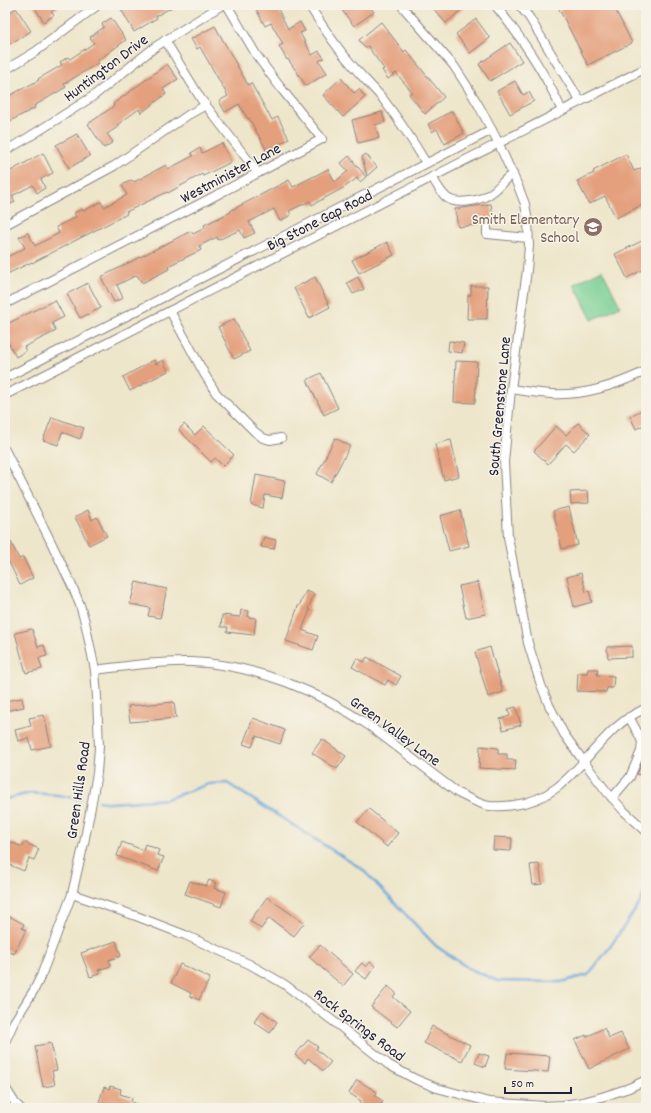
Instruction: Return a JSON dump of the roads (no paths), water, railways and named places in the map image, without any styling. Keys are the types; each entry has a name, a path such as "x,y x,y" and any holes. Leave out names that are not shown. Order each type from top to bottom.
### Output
{"street":[{"path":"5,70 35,52 98,5"},
{"name":"Huntington Drive","path":"5,151 92,97 155,47 222,5"},
{"name":"Westminister Lane","path":"5,304 322,139 257,56 227,5"},
{"path":"309,5 328,35 398,119 426,163"},
{"name":"South Greenstone Lane","path":"401,5 454,66 479,106 513,174 525,204 528,222 527,270 511,389 504,462 508,537 528,643 549,705 564,734 612,798 646,831"},
{"path":"495,5 531,53 556,97 562,111"},
{"path":"519,5 529,17 580,102"},
{"path":"165,40 206,105 258,173"},
{"name":"Big Stone Gap Road","path":"5,395 646,68"},
{"path":"5,225 114,166 188,115 206,105"},
{"path":"5,378 492,130"},
{"path":"432,177 441,193 451,201 459,203 479,200 485,197 496,190 506,178 513,174"},
{"path":"487,225 487,234 528,238"},
{"path":"170,311 216,393 263,438 270,440 281,438"},
{"path":"511,389 552,394 590,392 608,387 646,371"},
{"name":"Green Hills Road","path":"5,450 50,540 80,605 95,670 98,721 96,773 84,843 72,894 41,976 14,1022 5,1042"},
{"name":"Green Valley Lane","path":"95,670 141,664 193,662 214,664 244,670 292,684 323,697 357,717 458,793 489,806 504,807 515,805 537,799 550,792 564,782 618,725 646,708"},
{"path":"612,798 630,777 641,751 642,742 629,717"},
{"name":"Rock Springs Road","path":"72,894 186,935 249,964 284,984 389,1065 402,1073 437,1088 489,1105 544,1106 583,1102 605,1096 646,1080"},
{"path":"5,1087 15,1104 20,1108"}],"waterway":[{"path":"99,801 110,803 166,799 209,784 227,783 362,869 436,946 468,968 498,981 561,982 588,975 610,947 640,903 646,888"},
{"path":"5,798 31,793 81,799"}],"place":[{"name":"Smith Elementary School","path":"593,227"}]}
